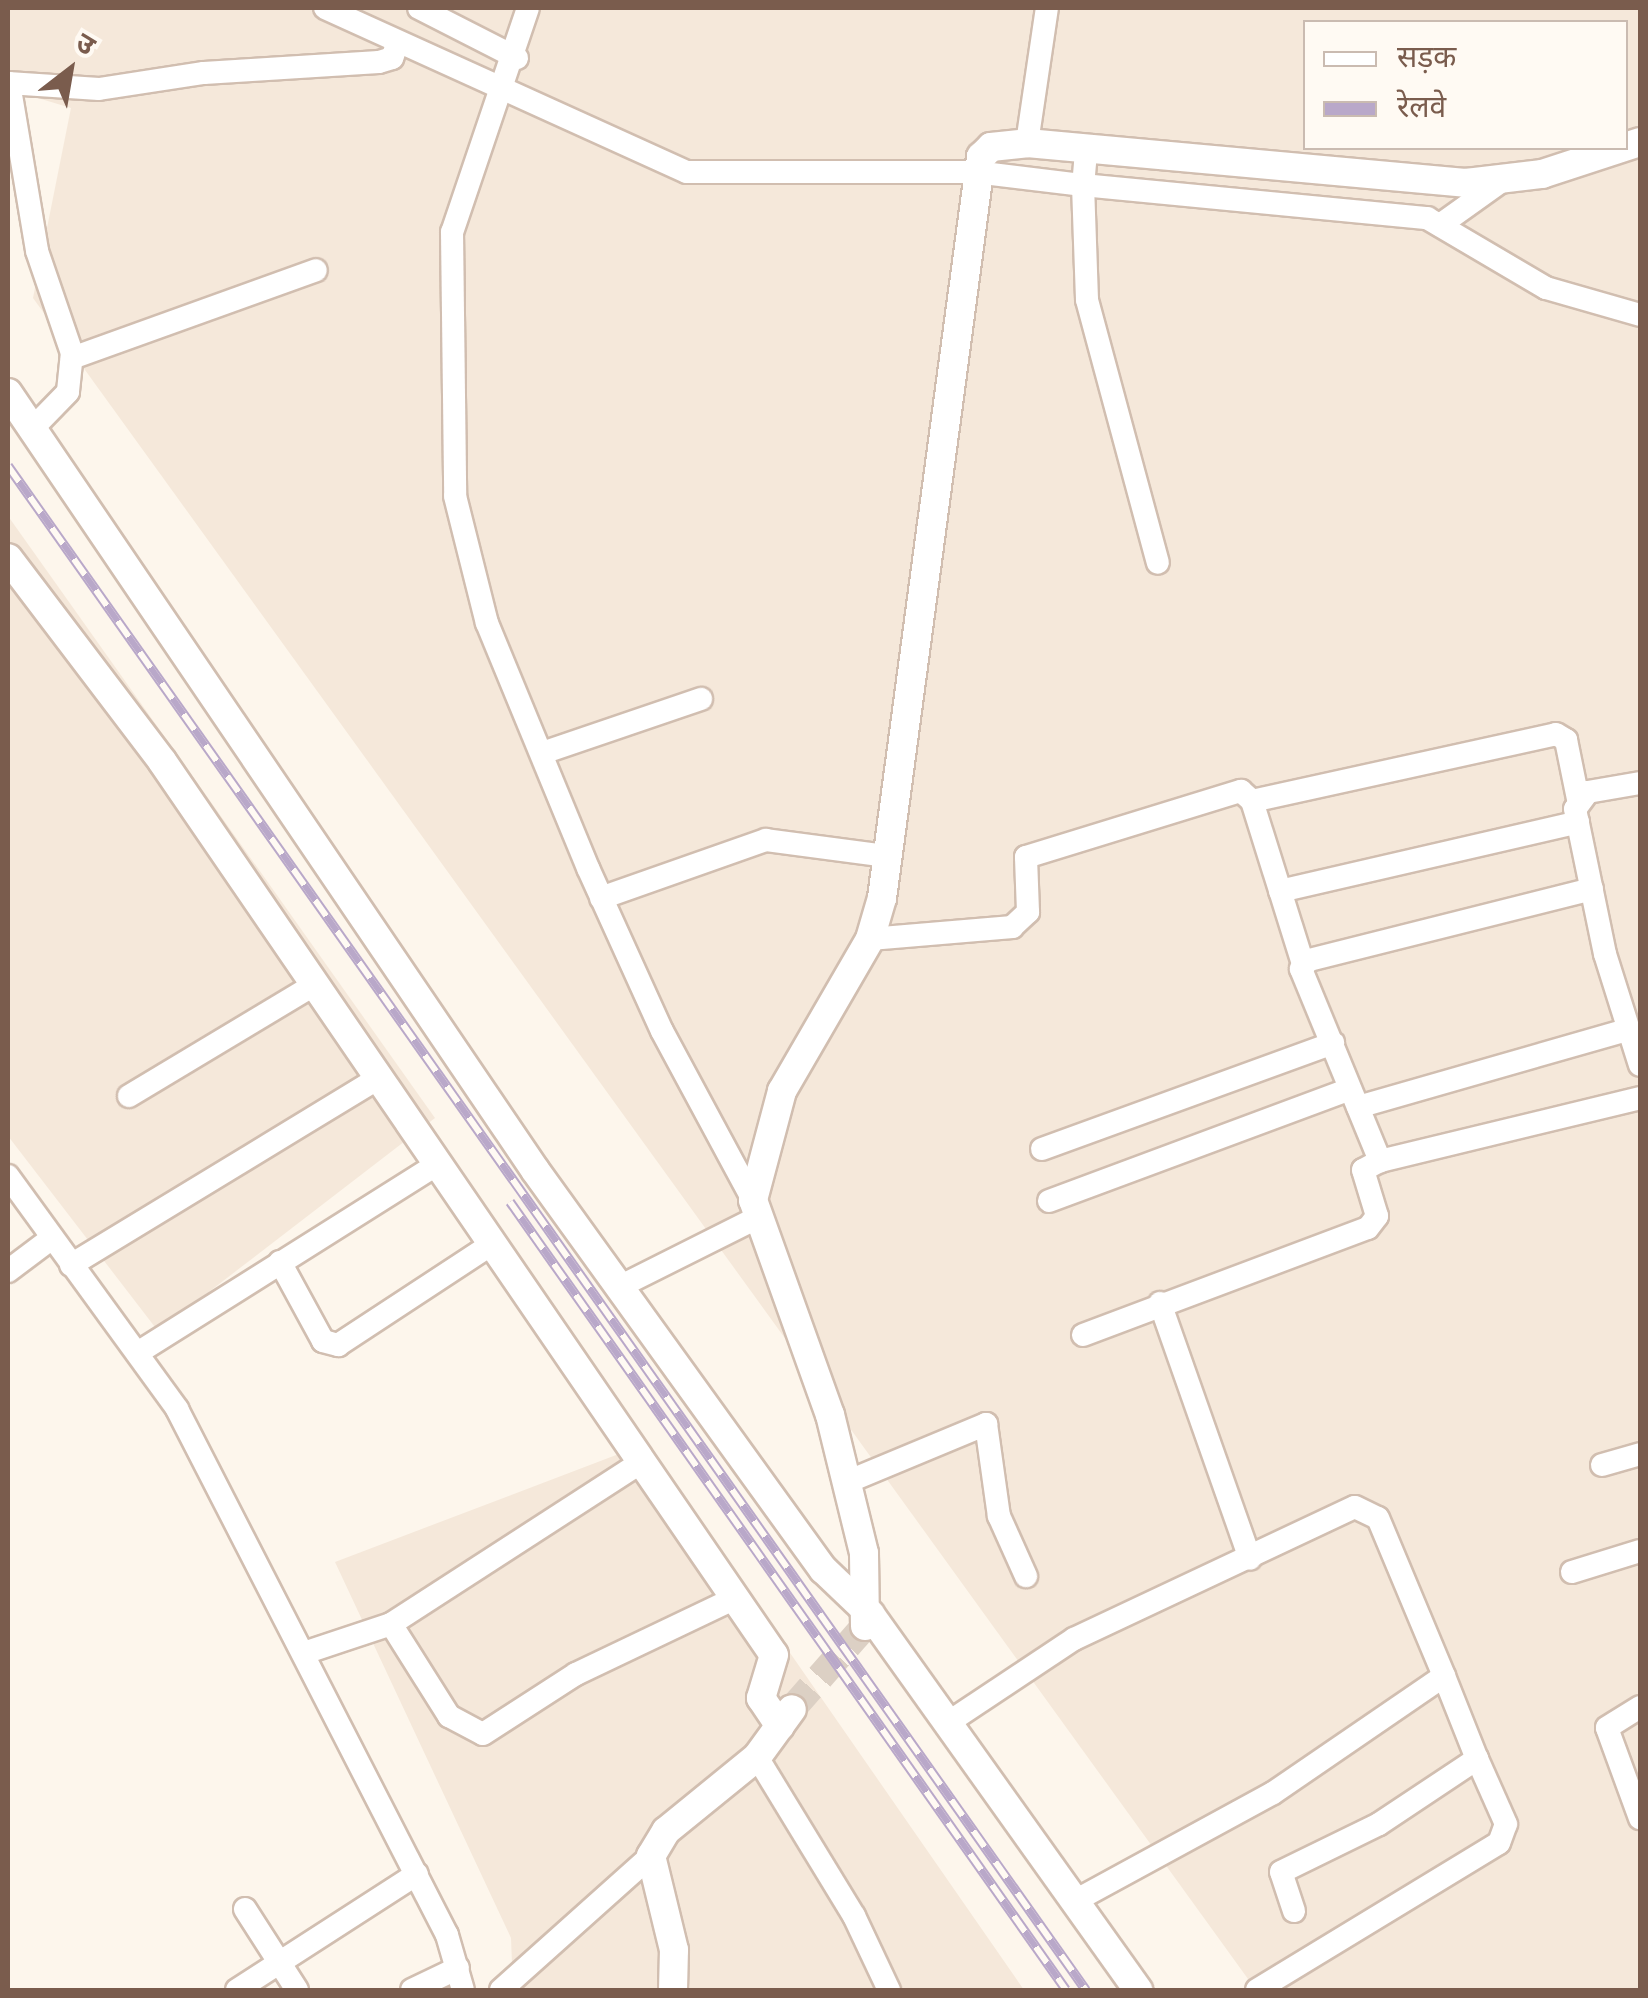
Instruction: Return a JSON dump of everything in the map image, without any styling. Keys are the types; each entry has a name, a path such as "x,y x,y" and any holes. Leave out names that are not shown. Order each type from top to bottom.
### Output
{"street":[{"path":"325,8 688,172 975,172 1410,214 1440,225 1546,288 1640,315"},
{"path":"419,8 517,58"},
{"path":"528,8 506,92 472,158 452,232 452,466 487,623 601,898 756,1208 847,1482 868,1620"},
{"path":"1026,143 1047,8"},
{"path":"32,429 68,392 72,358 37,251 8,83 99,89 204,73 379,62 392,58 398,42"},
{"path":"619,1287 756,1208 782,1091 870,939 886,856 975,172 991,147 1026,143 1086,152 1438,182 1504,180 1611,150"},
{"path":"1086,152 1083,185 1088,300 1158,563"},
{"path":"1440,225 1504,180"},
{"path":"72,358 316,270"},
{"path":"8,393 151,614 619,1287 824,1570 949,1722 1138,1990"},
{"path":"8,558 162,761 774,1656 760,1698 786,1717 756,1757 666,1831 652,1856 501,1990"},
{"path":"542,753 701,699"},
{"path":"870,939 1012,927 1028,912 1026,857 1234,792 1252,801 1556,734 1566,740 1592,889 1627,1030 1640,1065"},
{"path":"1280,890 1578,811 1640,783"},
{"path":"1252,801 1303,964 1380,1160"},
{"path":"601,898 766,840 886,856"},
{"path":"1303,964 1592,889"},
{"path":"130,1096 314,985"},
{"path":"1049,1201 1354,1098 1627,1030"},
{"path":"1042,1149 1333,1042"},
{"path":"71,1265 377,1078"},
{"path":"1083,1335 1160,1302 1374,1224 1363,1170 1380,1160 1640,1098"},
{"path":"139,1352 436,1165"},
{"path":"8,1176 177,1409 417,1874 461,1979 412,1990"},
{"path":"8,1271 52,1238"},
{"path":"280,1262 323,1340 338,1345 490,1245"},
{"path":"1160,1302 1250,1559"},
{"path":"847,1482 986,1424 999,1516 1026,1576"},
{"path":"1602,1464 1640,1454"},
{"path":"304,1654 391,1624 640,1464"},
{"path":"949,1722 1074,1640 1364,1506 1396,1553 1506,1824 1499,1843 1257,1990"},
{"path":"1572,1572 1640,1551"},
{"path":"391,1624 449,1716 483,1734 576,1674 735,1598"},
{"path":"1075,1901 1287,1784 1444,1676"},
{"path":"1640,1707 1606,1728 1640,1818"},
{"path":"756,1757 854,1916 889,1990"},
{"path":"1294,1912 1281,1872 1379,1824 1477,1759"},
{"path":"652,1856 674,1950 673,1990"},
{"path":"237,1990 417,1874"},
{"path":"245,1909 296,1990"}],"shaded area":[{"path":"8,8 1640,8 1640,1990 1256,1990 33,298 71,108 8,89"},
{"path":"8,516 435,1118 158,1331 8,1136"},
{"path":"645,1444 1024,1990 513,1990 511,1938 335,1562"}],"tunnel":[{"path":"792,1709 865,1626"}],"railway":[{"path":"8,466 1086,1990"},
{"path":"510,1202 1066,1990"}]}
